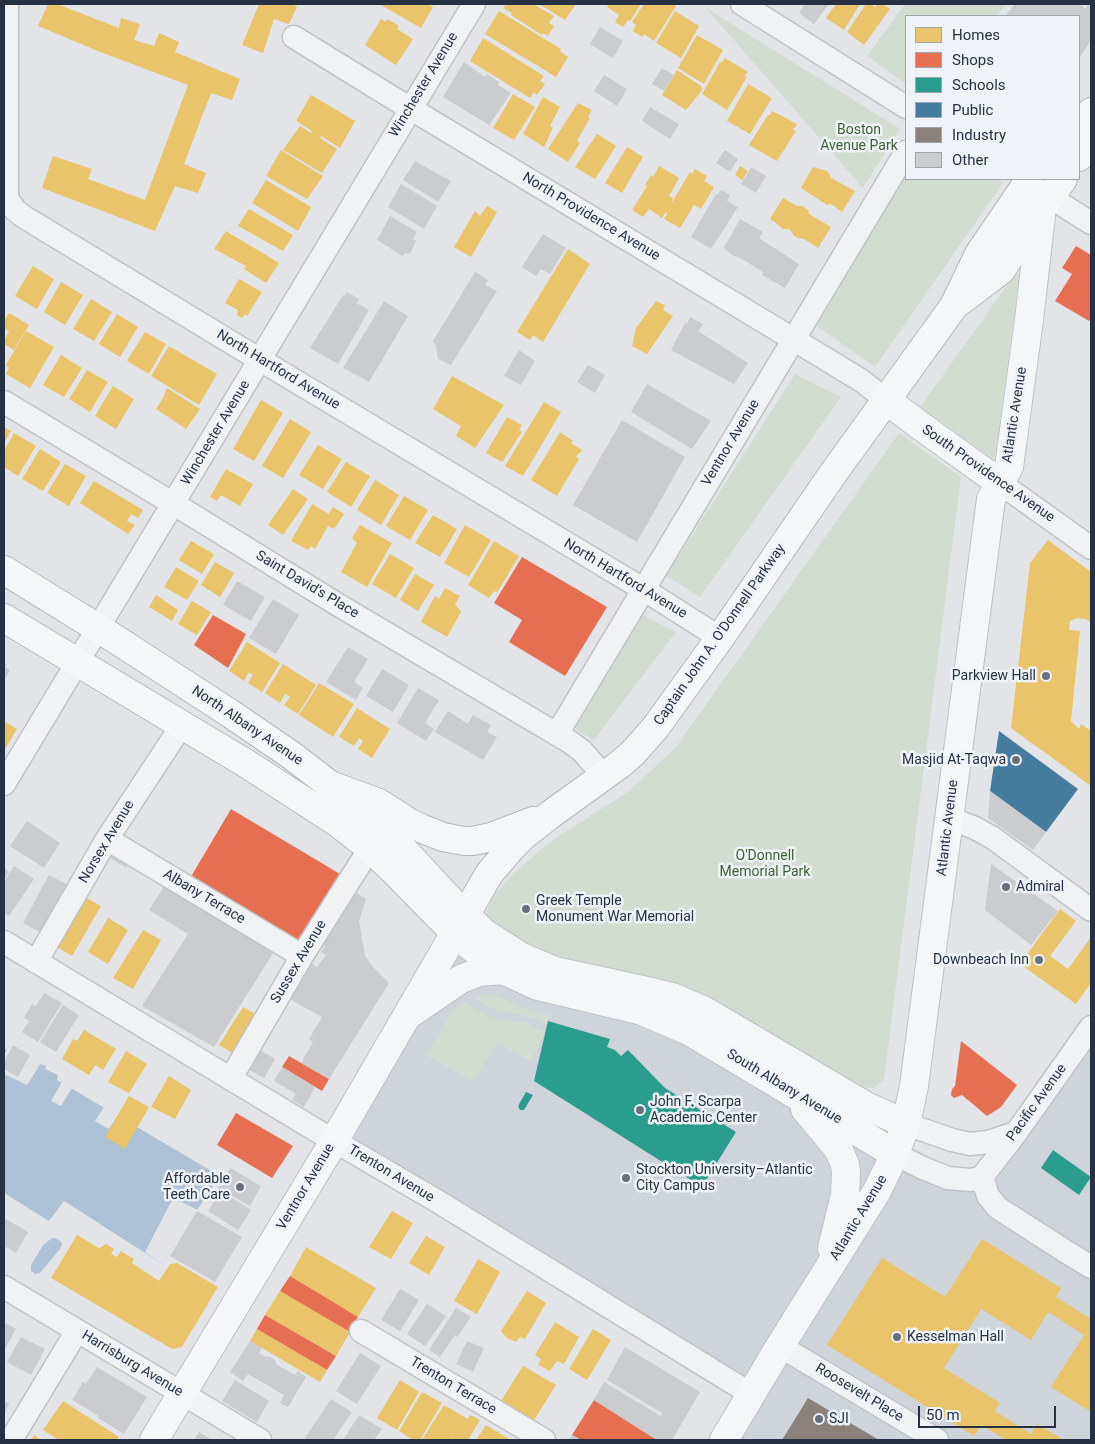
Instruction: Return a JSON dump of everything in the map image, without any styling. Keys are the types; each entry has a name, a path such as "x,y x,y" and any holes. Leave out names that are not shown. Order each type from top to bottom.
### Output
{"main road":[{"path":"1080,155 1090,140 1087,115"},
{"name":"Captain John A. O'Donnell Parkway","path":"460,924 500,859 523,836 604,776 644,742 720,638 832,474 954,306 979,254 1039,187"},
{"name":"Atlantic Avenue","path":"724,1440 877,1191 895,1154 906,1124 914,1086 991,498 1009,467 1029,320 1039,187"},
{"name":"South Providence Avenue","path":"886,400 1000,483"},
{"name":"North Albany Avenue","path":"4,570 228,712 291,755 346,796 388,833 460,924"},
{"path":"4,618 247,764 322,812 370,848 390,867 460,924"},
{"path":"330,785 379,803 410,823 433,834 464,841 491,837 551,814"},
{"name":"South Albany Avenue","path":"460,924 489,961 503,970 538,986 642,1011 670,1022 708,1042 895,1154"},
{"name":"South Albany Avenue","path":"460,924 484,933 520,956 538,964 576,976 656,993 705,1010 866,1106 906,1124"},
{"name":"Ventnor Avenue","path":"154,1440 334,1140 460,924"},
{"path":"406,1017 461,979 479,972 503,970"},
{"path":"791,1092 839,1150 845,1165 845,1195 825,1273"}],"street":[{"name":"North Hartford Avenue","path":"7,4 7,192 15,210 643,589 720,638"},
{"name":"Winchester Avenue","path":"4,784 474,4"},
{"path":"742,4 905,107"},
{"path":"759,4 777,25"},
{"name":"North Providence Avenue","path":"294,37 862,381 886,400"},
{"name":"Ventnor Avenue","path":"557,734 905,154"},
{"path":"1039,187 1091,223"},
{"name":"Saint David's Place","path":"4,402 340,606 557,734 582,751 604,776"},
{"name":"South Providence Avenue","path":"1000,483 1091,548"},
{"name":"Norsex Avenue","path":"36,962 107,839 182,725"},
{"path":"949,818 975,828 993,838 1091,910"},
{"name":"Albany Terrace","path":"107,839 302,956"},
{"name":"Sussex Avenue","path":"231,1078 302,956 370,848"},
{"name":"Trenton Avenue","path":"4,942 444,1205 751,1394"},
{"name":"Pacific Avenue","path":"982,1177 1016,1133 1091,1027"},
{"name":"South Albany Avenue","path":"906,1124 952,1140 970,1144 988,1142 1016,1133"},
{"name":"South Albany Avenue","path":"895,1154 922,1168 948,1178 971,1180 982,1177"},
{"path":"982,1177 988,1196 998,1208 1091,1267"},
{"name":"Harrisburg Avenue","path":"4,1287 260,1440"},
{"path":"11,1440 77,1331"},
{"name":"Trenton Terrace","path":"361,1331 544,1440"},
{"name":"Roosevelt Place","path":"780,1346 938,1440"}],"shaded area":[{"path":"455,933 642,1011 852,1129 971,1180 1091,1027 1091,1440 724,1440 751,1394 357,1153 340,1129"}],"green space":[{"path":"905,4 1006,4 998,15 905,15 905,83 867,56"},
{"name":"Boston Avenue Park","path":"706,8 900,129 863,188"},
{"path":"905,175 905,180 998,180 1003,183 875,367 817,326"},
{"path":"1016,273 1019,276 995,460 920,407"},
{"path":"795,374 841,397 700,597 666,576"},
{"name":"O'Donnell Memorial Park","path":"899,433 961,477 884,1079 874,1088 861,1087 694,991 542,956 501,934 485,916 493,897 512,875 547,844 629,791 676,747"},
{"path":"643,615 676,632 594,740 575,729"},
{"path":"487,994 550,1016 546,1024 534,1018 496,1010 475,999 476,996"},
{"path":"466,1002 476,1010 492,1018 527,1023 545,1032 531,1062 498,1043 473,1082 426,1055 453,1010"}],"water":[{"path":"4,1048 38,1068 40,1064 46,1066 45,1069 58,1075 57,1080 220,1176 161,1263 64,1201 49,1221 4,1193"},
{"path":"52,1238 60,1241 62,1244 60,1249 40,1273 35,1274 31,1271 31,1265 43,1245"}],"pier":[{"path":"7,1049 38,1068 27,1085 4,1074 4,1055"},
{"path":"62,1082 72,1088 61,1106 51,1101"},
{"path":"104,1107 118,1115 109,1129 95,1121"},
{"path":"173,1198 198,1210 161,1263 145,1252"}],"building: Homes":[{"path":"48,4 57,4 119,28 121,18 140,24 134,40 154,46 159,33 179,42 175,52 240,79 232,100 211,93 184,164 206,173 198,193 175,186 155,231 42,188 53,156 92,169 88,179 145,200 188,85 38,26"},
{"path":"259,4 292,4 297,7 289,24 274,19 263,53 242,45"},
{"path":"379,4 427,4 433,7 421,28"},
{"path":"506,4 533,4 554,16 549,23 554,26 548,36 543,33 542,35 511,15 512,13 503,8"},
{"path":"539,4 576,4 565,20"},
{"path":"609,4 641,4 630,21 628,20 623,27 615,22 619,15 607,7"},
{"path":"644,4 673,4 676,6 654,41 644,34 642,37 633,31 636,25 632,22"},
{"path":"836,4 860,4 844,30 826,18"},
{"path":"866,4 871,4 875,7 878,4 883,4 890,9 864,45 847,32"},
{"path":"499,11 561,49 560,51 568,57 556,77 485,34"},
{"path":"675,11 699,26 681,58 656,43"},
{"path":"381,19 386,22 387,19 399,26 397,29 413,39 396,65 365,45"},
{"path":"697,35 723,50 704,84 678,68"},
{"path":"483,38 544,76 540,81 545,84 537,95 534,92 530,98 470,61"},
{"path":"725,58 748,72 744,76 747,77 727,110 702,94 720,62"},
{"path":"677,70 701,86 702,90 686,110 662,95"},
{"path":"748,84 772,98 750,134 727,121"},
{"path":"513,94 535,107 514,140 493,128"},
{"path":"311,95 355,121 340,148 321,136 320,138 337,149 322,173 283,150 300,126 311,133 312,131 296,121"},
{"path":"543,97 560,107 550,126 553,128 544,147 523,134"},
{"path":"578,103 592,110 588,117 590,118 577,141 580,143 568,162 548,149"},
{"path":"772,111 797,124 793,130 796,131 777,161 749,145"},
{"path":"597,134 616,146 595,179 575,167"},
{"path":"627,147 643,157 622,193 605,183"},
{"path":"281,150 323,176 307,199 266,176"},
{"path":"659,166 679,178 669,196 673,198 671,204 690,172 692,174 695,169 707,176 704,181 714,187 701,209 694,205 680,228 664,219 667,214 666,212 662,218 649,209 643,217 632,210 647,186 645,185 651,175 653,177"},
{"path":"740,166 748,171 742,180 735,175"},
{"path":"813,167 828,172 831,178 855,191 842,212 831,204 827,205 801,188"},
{"path":"266,180 311,207 298,231 252,203"},
{"path":"783,198 797,206 802,206 808,210 809,214 831,227 818,248 804,239 793,235 789,229 783,229 770,219"},
{"path":"487,206 497,212 471,257 454,247 475,211 480,216"},
{"path":"249,209 293,235 283,251 238,226"},
{"path":"226,231 279,263 266,283 244,269 246,266 214,249"},
{"path":"568,249 590,264 543,342 533,335 530,340 517,332"},
{"path":"33,266 54,279 37,309 15,296"},
{"path":"239,279 262,292 247,316 245,314 242,318 237,315 238,310 225,303"},
{"path":"61,282 83,295 65,325 44,312"},
{"path":"91,299 112,312 94,341 73,329"},
{"path":"656,301 665,305 663,310 673,316 647,354 632,346 636,328"},
{"path":"9,313 29,325 14,350 4,344 9,331 4,328 4,321"},
{"path":"117,314 138,327 120,357 99,344"},
{"path":"26,331 54,347 30,388 6,374 9,368 6,365"},
{"path":"145,332 166,344 149,374 127,361"},
{"path":"169,346 217,374 199,405 151,376"},
{"path":"61,355 82,368 64,397 43,385"},
{"path":"87,370 108,382 90,412 69,399"},
{"path":"452,376 504,405 475,448 456,436 461,426 433,409"},
{"path":"113,386 134,399 116,429 95,416"},
{"path":"167,388 200,409 186,429 156,409"},
{"path":"261,400 283,413 254,461 233,449"},
{"path":"544,402 561,412 523,476 505,466"},
{"path":"507,417 522,425 519,430 522,432 502,462 486,453"},
{"path":"290,419 311,432 283,478 262,466"},
{"path":"4,427 11,431 4,443"},
{"path":"560,432 573,441 571,443 582,450 576,457 579,459 557,496 531,480"},
{"path":"14,433 36,446 18,476 4,467 4,451"},
{"path":"318,445 342,459 323,489 299,475"},
{"path":"40,449 61,462 43,491 22,479"},
{"path":"346,462 370,476 351,507 327,492"},
{"path":"65,464 86,476 69,506 47,493"},
{"path":"226,469 253,484 240,506 221,495 217,501 210,497"},
{"path":"375,480 399,495 381,525 357,510"},
{"path":"94,481 143,510 138,518 131,514 127,521 135,525 128,534 80,503"},
{"path":"293,489 308,499 283,535 268,525"},
{"path":"404,496 428,510 410,540 386,526"},
{"path":"312,504 329,514 333,507 344,514 334,529 328,526 315,549 311,546 308,550 291,541"},
{"path":"433,515 457,529 440,557 415,543"},
{"path":"360,525 392,543 367,587 341,572 357,543 352,538"},
{"path":"465,525 491,540 469,577 444,563"},
{"name":"Parkview Hall","path":"1048,540 1091,572 1091,623 1086,619 1077,618 1070,621 1069,630 1080,631 1071,721 1079,729 1081,724 1091,731 1091,786 1011,728 1030,563"},
{"path":"191,541 214,554 202,574 179,560"},
{"path":"494,541 519,556 497,593 494,591 489,598 468,585"},
{"path":"390,554 414,568 396,598 372,584"},
{"path":"215,562 234,573 220,597 201,585"},
{"path":"176,567 199,581 187,600 164,587"},
{"path":"415,574 434,585 418,611 400,600"},
{"path":"445,588 460,596 455,604 461,612 447,637 421,622 435,596 439,599"},
{"path":"156,595 178,610 172,621 149,607"},
{"path":"192,601 211,612 197,635 178,624"},
{"path":"247,642 280,663 262,692 248,683 253,675 249,672 244,681 229,671"},
{"path":"283,664 316,685 298,714 284,705 290,697 285,694 280,703 265,693"},
{"path":"319,683 354,704 333,737 299,715"},
{"path":"357,708 390,729 372,758 358,749 363,741 359,738 354,746 339,737"},
{"path":"4,721 17,729 4,751"},
{"path":"85,897 101,906 72,956 55,946"},
{"name":"Downbeach Inn","path":"1060,909 1076,921 1050,956 1068,969 1091,937 1091,983 1076,1004 1020,964"},
{"path":"108,918 128,930 108,964 88,952"},
{"path":"143,930 161,940 133,989 113,978"},
{"path":"243,1007 264,1019 238,1056 219,1045"},
{"path":"84,1030 116,1049 103,1070 95,1065 89,1075 62,1059 73,1039 77,1041"},
{"path":"126,1051 147,1064 129,1093 108,1082"},
{"path":"169,1076 191,1090 175,1119 151,1107"},
{"path":"129,1096 149,1107 125,1149 105,1137"},
{"path":"392,1211 413,1223 391,1259 369,1247"},
{"path":"77,1235 99,1248 106,1244 114,1249 111,1254 117,1257 121,1251 134,1259 132,1263 159,1281 170,1264 177,1263 218,1287 182,1347 172,1349 51,1278"},
{"path":"426,1236 445,1247 429,1275 409,1263"},
{"name":"Kesselman Hall","path":"982,1239 1061,1288 1056,1297 1091,1319 1091,1412 1051,1387 1084,1335 1048,1312 1031,1340 981,1309 944,1368 1000,1403 995,1411 1031,1434 1037,1424 1064,1440 1006,1440 981,1425 974,1436 827,1345 882,1258 945,1297"},
{"path":"306,1247 376,1288 358,1317 290,1276"},
{"path":"478,1259 500,1272 477,1314 454,1301"},
{"path":"280,1291 350,1332 336,1356 265,1315"},
{"path":"527,1291 546,1303 525,1339 520,1337 516,1342 507,1338 501,1331"},
{"path":"555,1322 579,1337 564,1364 557,1361 550,1371 538,1365 541,1359 535,1355"},
{"path":"257,1329 327,1370 320,1382 250,1341"},
{"path":"593,1329 611,1340 587,1380 569,1369"},
{"path":"523,1366 556,1385 534,1420 501,1401"},
{"path":"400,1380 419,1392 397,1430 377,1418"},
{"path":"422,1392 442,1403 420,1440 413,1440 399,1431"},
{"path":"63,1401 119,1437 116,1440 59,1440 43,1430"},
{"path":"444,1405 468,1419 470,1415 480,1420 468,1440 451,1440 454,1434 450,1440 422,1440"},
{"path":"486,1425 511,1440 476,1440"},
{"path":"34,1435 42,1440 31,1440"}],"building: Shops":[{"path":"1076,246 1091,255 1091,317 1089,321 1055,301 1072,274 1062,268"},
{"path":"522,557 607,607 565,676 509,642 522,620 494,603"},
{"path":"213,615 246,634 228,668 194,645"},
{"path":"231,809 340,874 297,943 189,880"},
{"path":"961,1041 1017,1085 1001,1107 987,1116 962,1095 954,1098 951,1095 952,1089 955,1086"},
{"path":"289,1056 329,1079 322,1091 282,1067"},
{"path":"236,1113 293,1146 272,1178 217,1145"},
{"path":"290,1276 358,1317 350,1332 280,1291"},
{"path":"265,1315 336,1356 327,1370 257,1329"},
{"path":"594,1400 657,1440 581,1440 572,1435"}],"building: Schools":[{"name":"John F. Scarpa Academic Center","path":"548,1021 610,1039 607,1047 615,1050 621,1056 628,1050 665,1088 736,1132 702,1187 534,1081"},
{"path":"526,1092 533,1095 524,1110 520,1110 518,1106"},
{"path":"1053,1150 1091,1177 1079,1195 1041,1168"}],"building: Public":[{"name":"Masjid At-Taqwa","path":"999,731 1078,789 1046,832 990,791"}],"building: Industry":[{"name":"SJI","path":"808,1398 879,1440 782,1440"}],"building: Other":[{"path":"805,4 829,4 814,24 799,13"},
{"path":"1015,4 1079,4 1086,9 1088,4 1091,4 1091,40 1080,57 1080,15 1006,15"},
{"path":"600,27 623,41 613,58 590,44"},
{"path":"464,62 485,77 487,74 499,82 498,85 511,93 489,125 443,97"},
{"path":"662,68 674,75 664,91 652,84"},
{"path":"604,75 627,89 617,106 594,91"},
{"path":"650,107 679,124 670,139 642,121"},
{"path":"725,150 738,159 730,172 716,163"},
{"path":"415,161 451,181 438,202 403,180"},
{"path":"751,167 766,176 756,193 741,184"},
{"path":"401,184 437,206 424,229 388,207"},
{"path":"721,190 730,195 727,201 738,207 711,249 691,237 716,194 718,195"},
{"path":"390,216 417,232 413,239 416,241 410,254 405,253 403,256 377,240"},
{"path":"740,219 763,232 759,238 799,264 785,288 762,275 763,272 732,255 724,248"},
{"path":"543,234 566,248 550,274 541,269 536,276 522,267"},
{"path":"475,272 488,280 485,285 497,291 451,365 438,359 436,345 433,341"},
{"path":"347,292 359,299 356,303 369,310 338,364 310,348 343,295"},
{"path":"384,301 408,316 369,382 343,368"},
{"path":"690,317 703,324 698,331 748,363 734,384 671,350"},
{"path":"519,350 535,361 521,385 504,376"},
{"path":"588,365 605,375 595,393 577,382"},
{"path":"647,384 711,421 692,449 631,412"},
{"path":"622,420 685,457 637,542 573,505"},
{"path":"237,581 265,597 251,621 223,605"},
{"path":"273,599 299,615 276,654 249,638"},
{"path":"348,647 368,659 354,682 363,688 356,700 326,682"},
{"path":"4,663 7,664 5,667 10,670 4,681"},
{"path":"382,669 409,685 393,712 366,696"},
{"path":"418,688 439,700 425,723 434,729 426,741 397,723"},
{"path":"448,711 468,724 473,715 491,725 487,732 497,737 483,760 435,732"},
{"path":"990,791 1046,832 1033,850 988,818"},
{"path":"27,821 60,843 44,868 10,846"},
{"path":"114,852 129,862 126,868 110,858"},
{"name":"Admiral","path":"991,864 1058,911 1031,945 985,910"},
{"path":"14,866 34,879 9,916 4,913 4,882"},
{"path":"4,868 9,872 4,880"},
{"path":"49,875 68,885 49,937 23,923"},
{"path":"165,885 275,950 214,1047 142,1006 188,934 149,910"},
{"path":"351,889 366,899 359,921 365,956 389,983 329,1079 301,1063 313,1042 309,1039 322,1017 286,997 308,961 317,967 326,955 321,952 325,946 320,941 330,924 335,927 335,914"},
{"path":"44,993 62,1003 38,1042 22,1032 29,1021 24,1018 32,1004 36,1006"},
{"path":"63,1005 79,1015 56,1052 40,1042"},
{"path":"13,1045 30,1055 18,1077 4,1069 4,1062"},
{"path":"258,1049 275,1059 264,1078 246,1068"},
{"path":"282,1067 315,1087 304,1107 292,1100 296,1094 274,1081"},
{"name":"Affordable Teeth Care","path":"230,1168 261,1186 250,1206 218,1188"},
{"path":"221,1191 251,1210 238,1230 208,1211"},
{"path":"197,1211 242,1237 215,1282 170,1256"},
{"path":"4,1218 28,1232 16,1253 4,1246"},
{"path":"400,1289 419,1300 400,1331 381,1320"},
{"path":"427,1304 446,1316 425,1346 407,1334"},
{"path":"456,1308 471,1317 457,1337 455,1335 440,1357 429,1350"},
{"path":"6,1323 16,1329 4,1351 4,1328"},
{"path":"21,1337 45,1349 31,1375 7,1362"},
{"path":"250,1341 262,1348 259,1353 275,1360 276,1364 295,1375 298,1371 306,1377 288,1407 280,1403 284,1395 248,1374 243,1381 230,1372"},
{"path":"467,1341 484,1348 473,1372 456,1364"},
{"path":"625,1347 700,1392 672,1440 657,1440 594,1400 604,1382 661,1416 662,1413 607,1380"},
{"path":"360,1353 381,1366 357,1404 336,1391"},
{"path":"97,1367 147,1397 124,1434 72,1400 83,1382 86,1384"},
{"path":"235,1380 269,1401 257,1422 222,1401"},
{"path":"331,1399 352,1412 333,1440 308,1440 305,1438"},
{"path":"4,1400 9,1404 4,1413"},
{"path":"359,1415 382,1429 374,1440 343,1440"},
{"path":"199,1432 212,1440 194,1440"},
{"path":"572,1435 581,1440 569,1440"}],"place":[{"name":"Parkview Hall","path":"1046,676"},
{"name":"Masjid At-Taqwa","path":"1016,760"},
{"name":"Admiral","path":"1006,887"},
{"name":"Greek Temple Monument War Memorial","path":"526,909"},
{"name":"Downbeach Inn","path":"1039,960"},
{"name":"John F. Scarpa Academic Center","path":"640,1110"},
{"name":"Stockton University–Atlantic City Campus","path":"626,1178"},
{"name":"Affordable Teeth Care","path":"240,1187"},
{"name":"Kesselman Hall","path":"897,1337"},
{"name":"SJI","path":"819,1419"}]}
